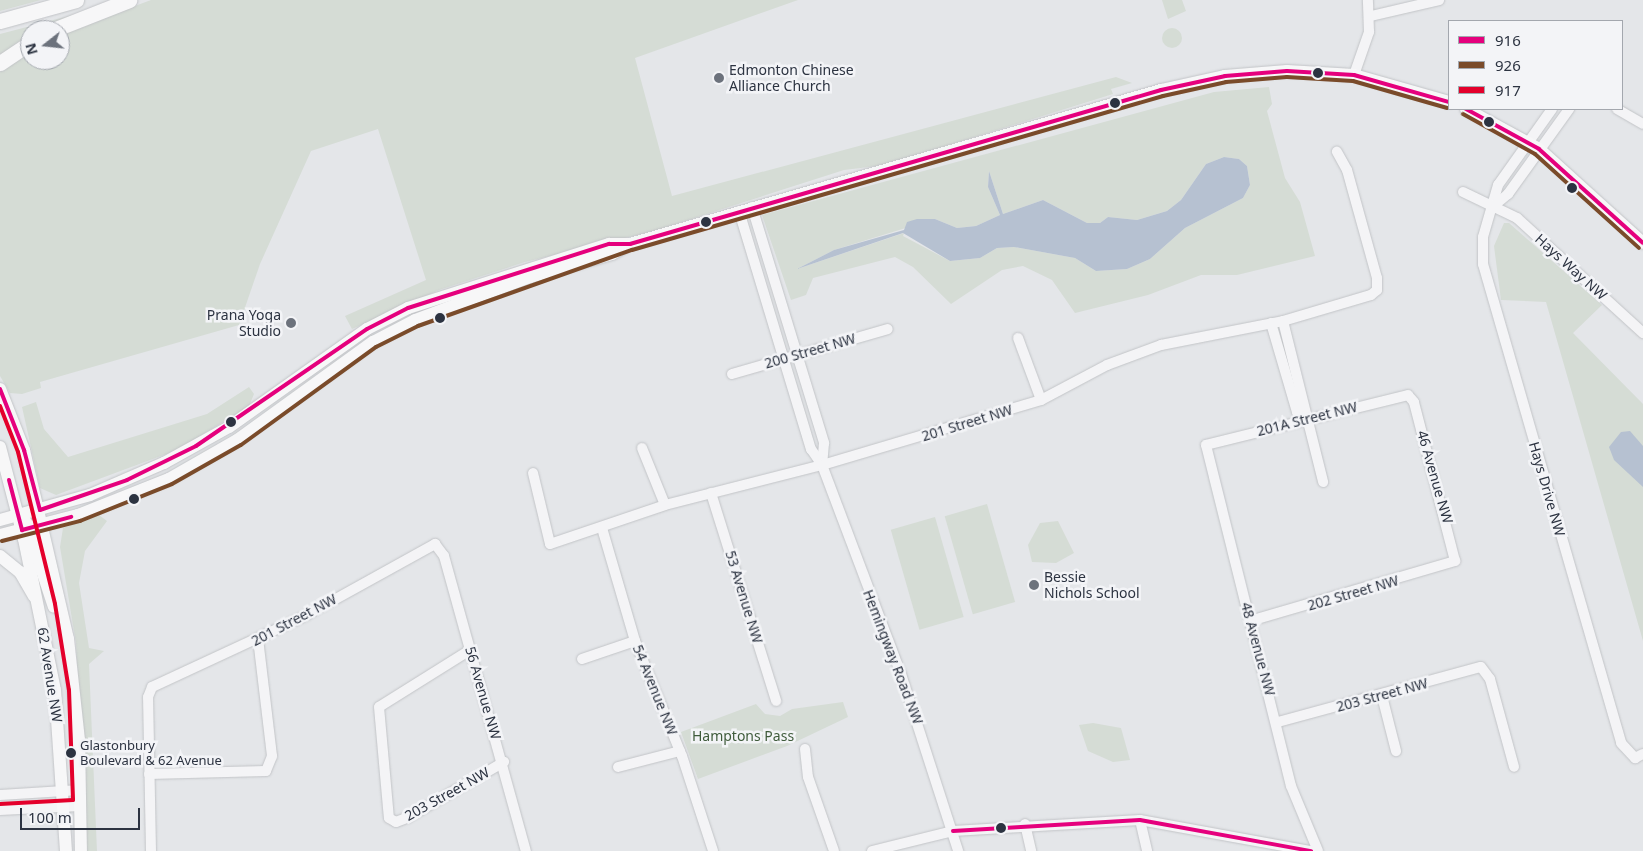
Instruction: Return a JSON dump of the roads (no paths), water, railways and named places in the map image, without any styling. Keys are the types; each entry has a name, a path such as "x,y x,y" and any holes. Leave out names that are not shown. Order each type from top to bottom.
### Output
{"highway":[{"path":"0,21 76,0"},
{"path":"70,23 129,0"},
{"path":"0,63 20,50"}],"main road":[{"path":"0,535 43,525 134,495 204,460 394,330 439,309 612,254 630,244 752,207 1170,87 1251,73 1354,75 1448,102"},
{"path":"1468,110 1539,149 1643,243"},
{"path":"0,520 40,510 127,480 196,446 367,329 408,308 609,244 630,244"},
{"path":"0,389 24,450 40,510"},
{"path":"0,447 19,515 68,639"},
{"name":"62 Avenue NW","path":"40,510 68,639 80,790 81,851"},
{"name":"62 Avenue NW","path":"26,529 55,690 64,791 66,851"},
{"path":"0,556 20,572 40,607"}],"street":[{"path":"1354,75 1371,16 1368,0"},
{"path":"1371,16 1439,0"},
{"name":"Hays Drive NW","path":"1551,110 1498,184 1496,204 1482,246 1491,296 1621,743 1635,758 1643,754"},
{"name":"Hays Drive NW","path":"1496,204 1568,110"},
{"path":"1619,110 1643,124"},
{"name":"201 Street NW","path":"533,473 550,544 602,528 665,505 822,465 1041,400 1142,351 1283,321 1377,290 1347,170 1337,152"},
{"path":"1463,192 1496,204"},
{"name":"Hays Way NW","path":"1496,204 1517,218 1643,333"},
{"name":"Hemingway Road NW","path":"752,207 824,443 822,465"},
{"name":"Hemingway Road NW","path":"739,211 781,360 811,449 822,465 915,714 958,851"},
{"path":"1283,321 1306,422 1323,482"},
{"path":"1271,323 1297,412 1306,422"},
{"name":"200 Street NW","path":"732,374 888,329"},
{"path":"1018,338 1041,400"},
{"name":"201A Street NW","path":"1206,445 1306,422 1408,395"},
{"name":"46 Avenue NW","path":"1408,395 1419,421 1455,561"},
{"name":"48 Avenue NW","path":"1206,445 1250,621 1278,722 1291,786 1318,851"},
{"path":"642,448 665,505"},
{"name":"53 Avenue NW","path":"711,494 776,701"},
{"name":"54 Avenue NW","path":"602,528 635,641 680,751 713,851"},
{"name":"201 Street NW","path":"149,774 148,697 152,687 258,639 431,544"},
{"name":"56 Avenue NW","path":"431,544 439,546 444,556 504,762 526,851"},
{"name":"202 Street NW","path":"1250,621 1455,561"},
{"path":"151,851 149,774 266,772 272,756 258,639"},
{"path":"582,659 635,641"},
{"name":"203 Street NW","path":"470,650 379,707 389,818 396,822 409,817 504,762"},
{"name":"203 Street NW","path":"1278,722 1382,696 1470,668 1485,670 1514,767"},
{"path":"1382,696 1396,751"},
{"path":"805,749 808,777 834,851"},
{"path":"618,767 680,751"},
{"path":"0,795 80,790"},
{"path":"0,810 80,806"},
{"path":"872,851 953,831 1025,824 1140,820 1311,851"},
{"path":"1140,820 1147,851"},
{"path":"1025,824 1031,851"}],"water":[{"path":"1224,157 1239,159 1247,166 1250,185 1243,198 1185,228 1150,259 1127,269 1096,271 1075,258 1014,247 997,248 980,258 950,261 903,233 797,269 834,250 904,230 907,222 917,219 935,219 957,228 976,226 1000,215 988,187 989,171 1003,214 1043,200 1087,223 1100,223 1108,217 1137,220 1167,211 1181,200 1206,164"},
{"path":"1630,431 1643,446 1643,487 1614,460 1609,447 1621,432"}],"place":[{"name":"Edmonton Chinese Alliance Church","path":"719,78"},
{"name":"Prana Yoga Studio","path":"291,323"},
{"name":"Bessie Nichols School","path":"1034,585"},
{"name":"Glastonbury Boulevard & 62 Avenue","path":"71,753"}],"park label":[{"name":"Hamptons Pass","path":"743,736"}]}
